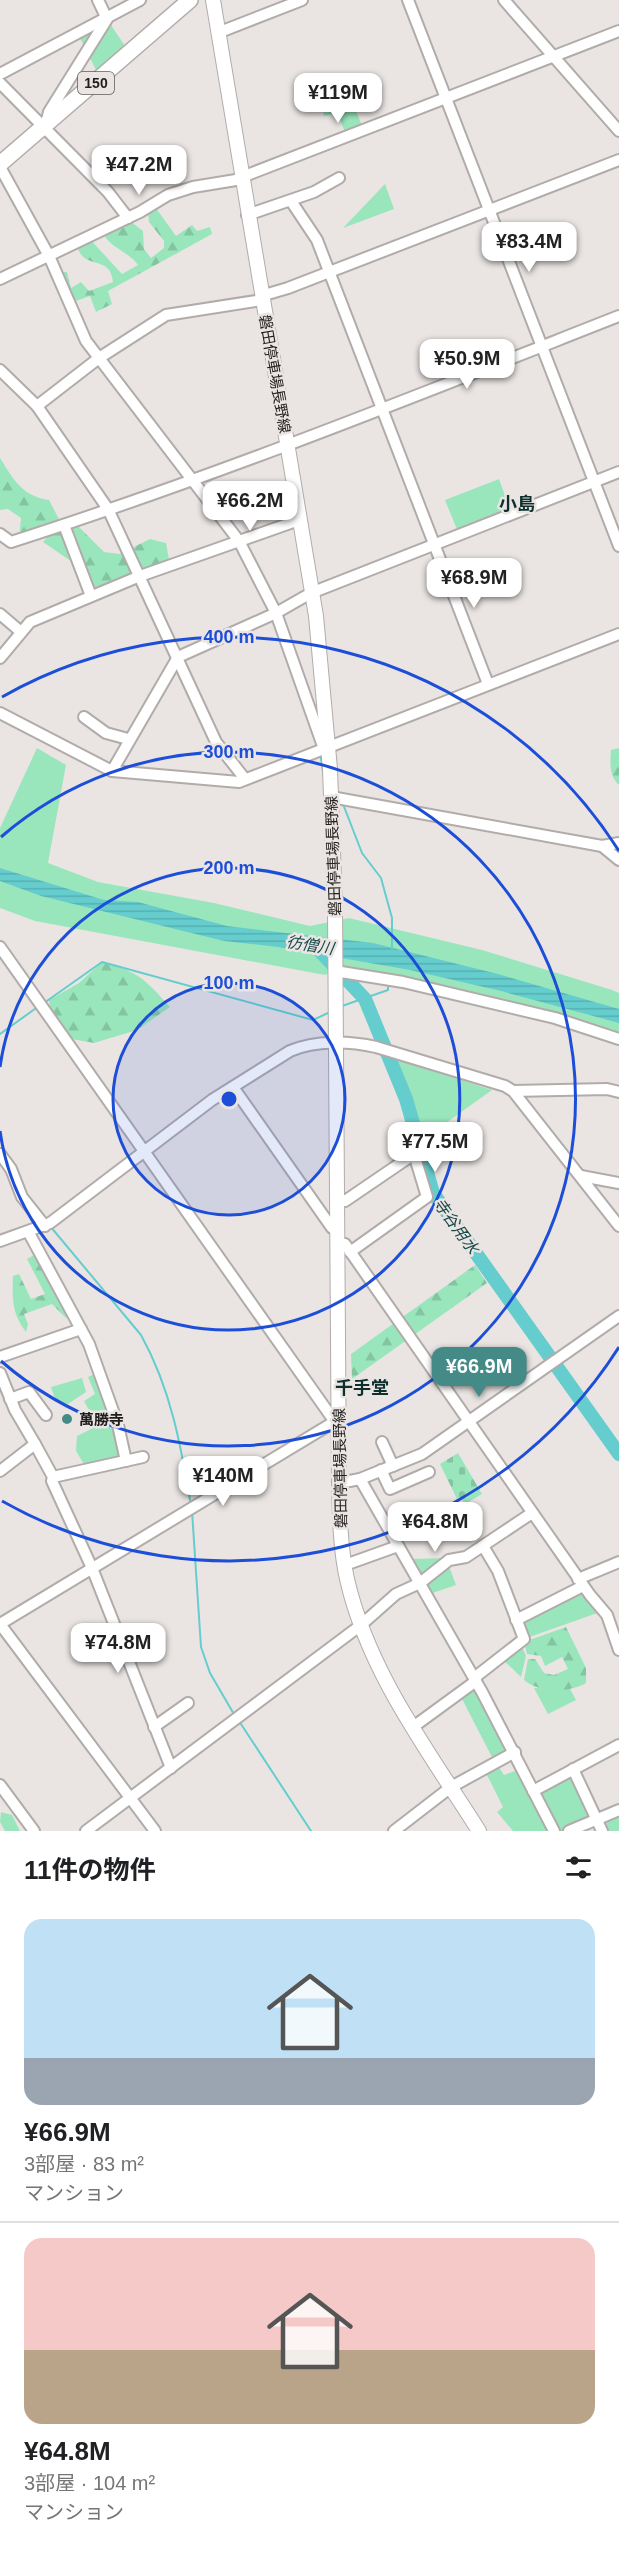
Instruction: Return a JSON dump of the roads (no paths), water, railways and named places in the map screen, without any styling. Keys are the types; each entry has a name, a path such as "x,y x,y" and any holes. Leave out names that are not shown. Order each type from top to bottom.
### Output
{"highway":[{"name":"150","path":"0,166 190,0"}],"main road":[{"name":"磐田停車場長野線","path":"213,0 311,593 331,797 336,971 334,1043 337,1421 345,1565 361,1625 376,1662 413,1727 478,1831"}],"street":[{"path":"98,0 107,19"},
{"path":"0,74 140,0"},
{"path":"220,32 302,0"},
{"path":"408,0 619,546"},
{"path":"504,0 614,118 619,131"},
{"path":"45,127 49,112 107,19"},
{"path":"0,279 128,218 168,195 193,187 242,178 619,31"},
{"path":"0,83 108,192 128,218"},
{"path":"37,406 98,356 166,315 261,298 619,160"},
{"path":"0,166 49,256 86,341 194,477 239,541 276,612 326,748"},
{"path":"248,215 291,201 339,178"},
{"path":"291,201 317,240 488,684"},
{"path":"0,534 11,542 64,525 287,445 619,316"},
{"path":"0,370 37,406 108,509 216,742 245,779"},
{"path":"112,771 128,738 178,657 276,612 311,593 619,472"},
{"path":"0,658 30,622 140,576 299,520"},
{"path":"64,525 91,596"},
{"path":"0,614 21,632"},
{"path":"0,713 112,771 239,782 326,748 335,742 619,634"},
{"path":"84,717 106,734 128,738"},
{"path":"331,797 602,846 619,843"},
{"path":"602,846 619,860"},
{"path":"0,947 337,1421 0,1624 155,1831"},
{"path":"336,971 414,984 555,1018 619,1039"},
{"path":"0,1241 45,1226 233,1087 290,1051 302,1046 334,1043 358,1043 376,1047 500,1084 513,1091 619,1226"},
{"path":"233,1087 332,1228 337,1228"},
{"path":"513,1091 607,1089 619,1092"},
{"path":"0,1154 10,1169 22,1197 45,1226"},
{"path":"337,1200 345,1200 414,1154 427,1197 350,1252"},
{"path":"581,1176 619,1182"},
{"path":"29,1233 89,1344 118,1425 126,1461"},
{"path":"337,1243 345,1244 532,1513 607,1615 619,1650"},
{"path":"339,1484 360,1479 422,1454 619,1316"},
{"path":"0,1357 81,1329"},
{"path":"0,1373 10,1399 53,1477 52,1481 92,1568 171,1768"},
{"path":"10,1399 29,1392 46,1415"},
{"path":"382,1442 393,1466"},
{"path":"0,1471 35,1444"},
{"path":"53,1477 143,1457"},
{"path":"381,1470 390,1489 429,1472"},
{"path":"360,1479 475,1679 515,1752 554,1831"},
{"path":"86,1831 361,1625 387,1601 420,1583 449,1560 466,1557 532,1513"},
{"path":"345,1565 398,1546"},
{"path":"413,1727 524,1639 498,1571 483,1546"},
{"path":"516,1620 619,1562"},
{"path":"154,1727 188,1703"},
{"path":"533,1791 619,1745"},
{"path":"394,1831 451,1787 515,1752"},
{"path":"573,1769 602,1831"},
{"path":"0,1785 34,1831"},
{"path":"569,1831 619,1810"}],"water":[{"name":"彷僧川","path":"0,868 104,900 138,902 227,926 373,943 498,974 619,1009 619,1023 501,991 410,970 278,947 224,941 41,896 0,881"}],"waterway":[{"path":"320,753 324,777"},
{"path":"343,804 362,853 381,878 392,918 392,949"},
{"name":"寺谷用水","path":"317,948 365,999 406,1099 433,1193 619,1454"},
{"path":"44,1003 102,962 313,1020 328,1013"},
{"name":"寺谷用水","path":"342,1006 388,990 388,984"},
{"path":"0,1034 39,1006"},
{"path":"50,1226 141,1335 160,1376 174,1418 191,1506"},
{"path":"192,1511 201,1647 210,1673 235,1716"},
{"path":"239,1721 311,1831"}],"place":[{"name":"萬勝寺","path":"67,1419"}],"district":[{"name":"小島","path":"517,504"},
{"name":"千手堂","path":"362,1388"}]}
